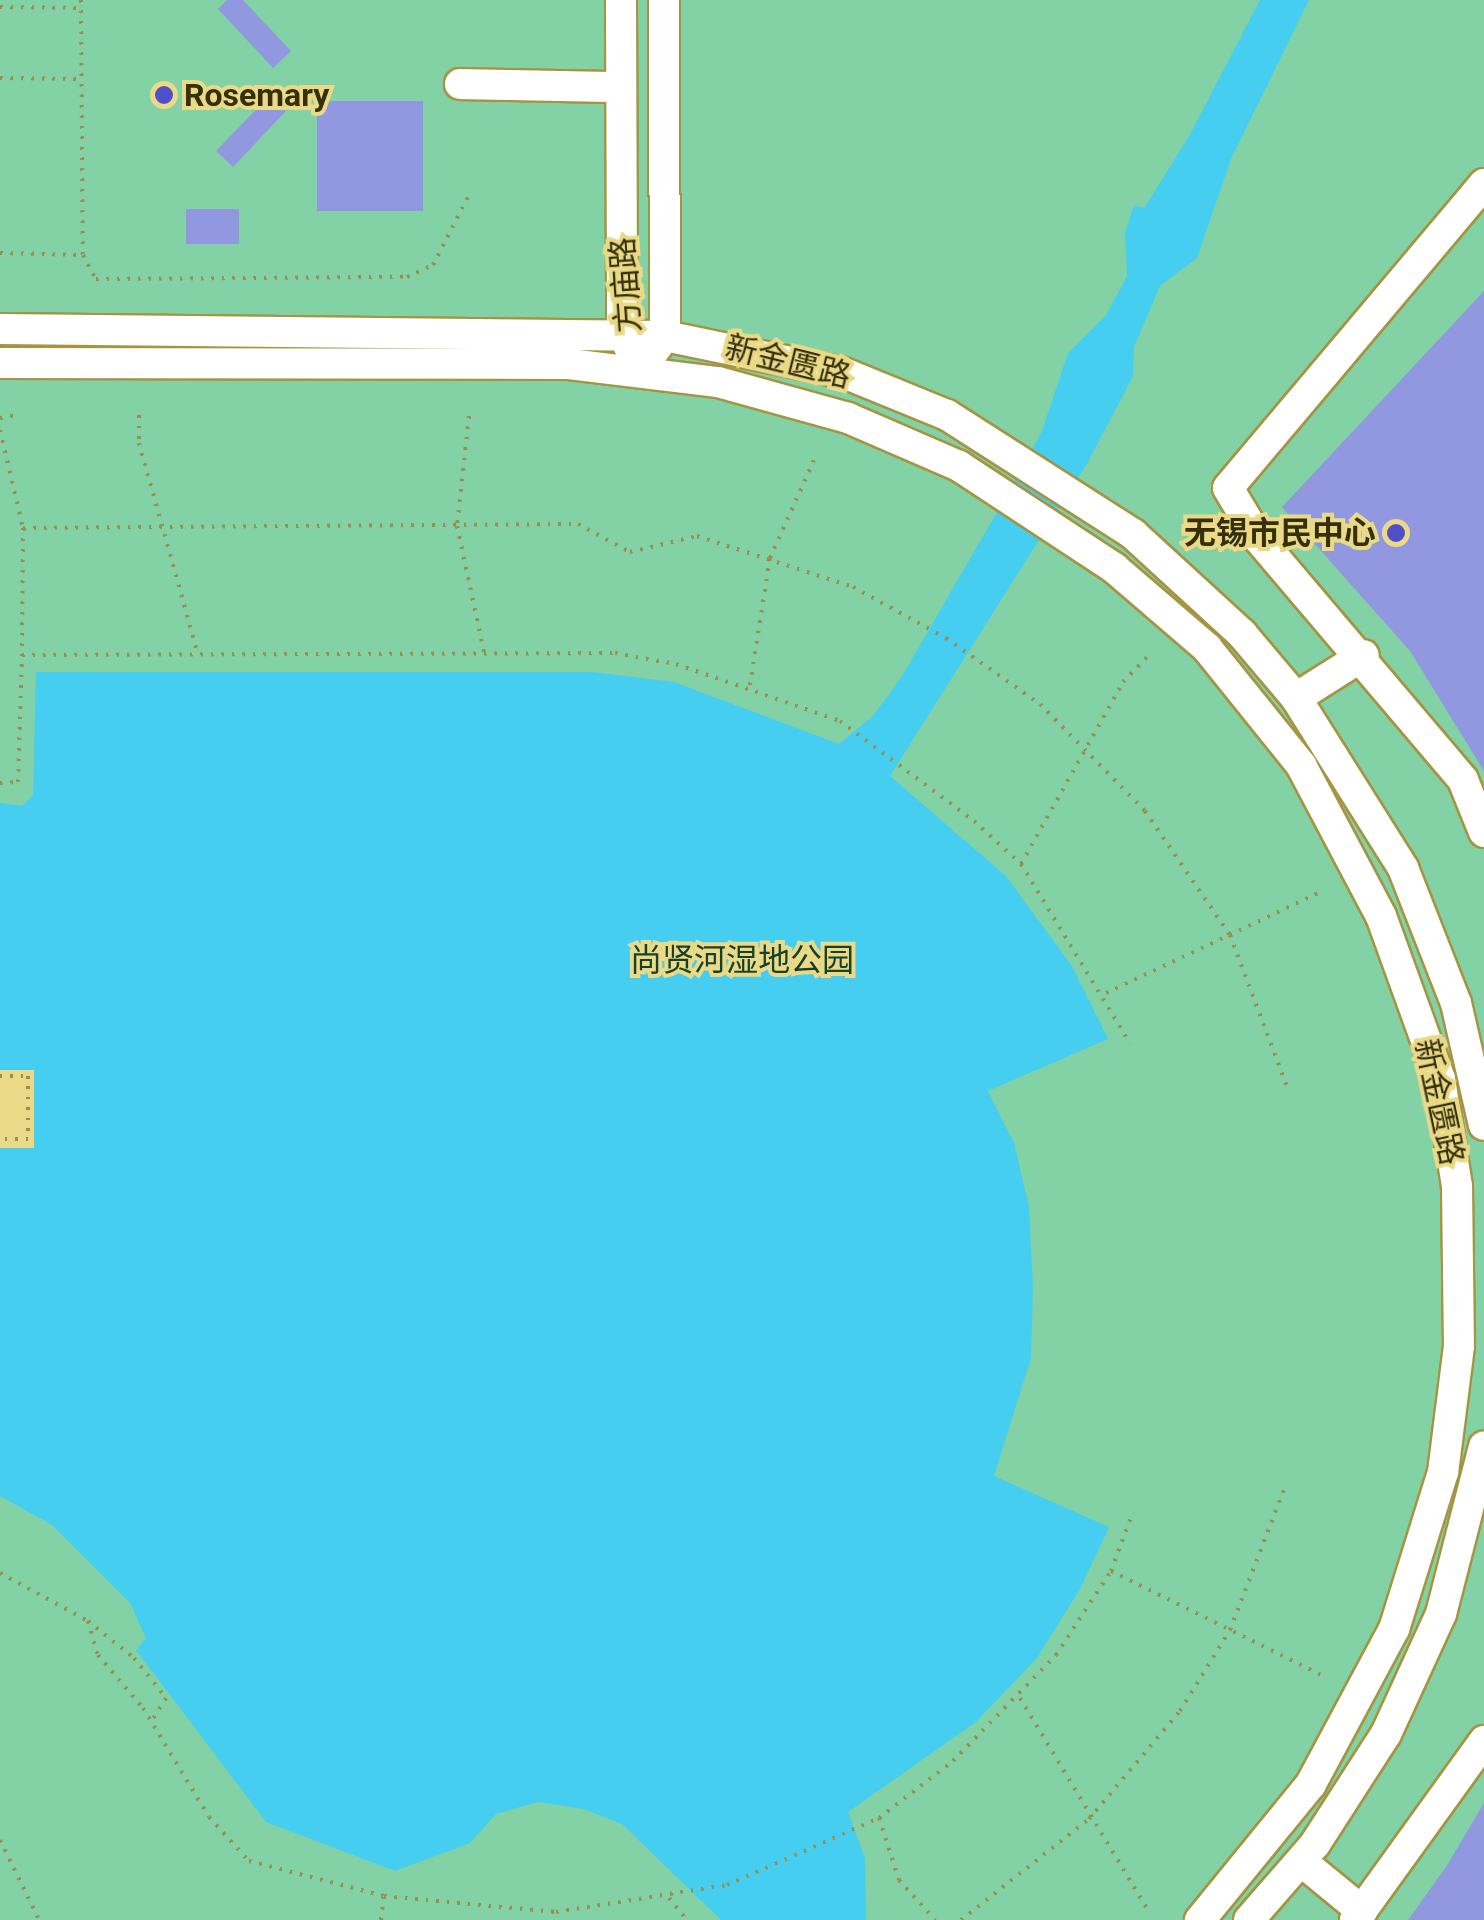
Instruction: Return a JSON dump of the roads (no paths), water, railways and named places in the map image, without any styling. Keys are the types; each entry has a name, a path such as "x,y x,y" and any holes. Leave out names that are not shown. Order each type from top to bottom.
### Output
{"street":[{"name":"方庙路","path":"621,0 622,334 642,370 665,336 664,0"},
{"path":"460,84 621,86"},
{"path":"1484,184 1228,488 1258,538 1364,655 1464,780 1484,832"},
{"name":"新金匮路","path":"0,329 665,336 844,373 947,414 1074,492 1181,575 1296,698 1388,841 1416,898 1456,1003 1484,1125"},
{"name":"新金匮路","path":"0,363 642,370 848,418 1006,494 1056,524 1207,648 1301,765 1382,916 1440,1079 1463,1283 1452,1419 1411,1590 1381,1657 1311,1784 1200,1920"},
{"path":"1296,698 1364,655"},
{"path":"1355,864 1380,862 1388,841"},
{"path":"1382,916 1394,890 1416,898"},
{"path":"1249,1920 1301,1862 1386,1734 1444,1603 1484,1446"},
{"path":"1411,1590 1421,1618 1444,1603"},
{"path":"1381,1657 1408,1648 1417,1671"},
{"path":"1301,1862 1358,1915 1484,1741"}],"water":[{"path":"1260,0 1309,0 1231,159 1197,258 1160,286 1134,347 1133,376 1087,464 890,776 1006,876 1072,966 1108,1039 988,1091 1014,1143 1029,1206 1033,1287 1031,1358 994,1476 1109,1527 1080,1589 1037,1658 976,1722 848,1812 865,1858 866,1920 721,1920 622,1824 584,1809 538,1802 496,1814 470,1843 395,1871 266,1822 136,1650 146,1638 130,1603 52,1525 0,1496 0,803 22,806 33,795 36,672 593,672 674,682 839,744 873,716 902,676 993,519 1042,431 1068,353 1106,315 1127,276 1125,232 1134,205 1144,208 1188,138"}],"place":[{"name":"Rosemary","path":"164,95"},
{"name":"无锡市民中心","path":"1396,533"}],"park label":[{"name":"尚贤河湿地公园","path":"742,960"}]}
